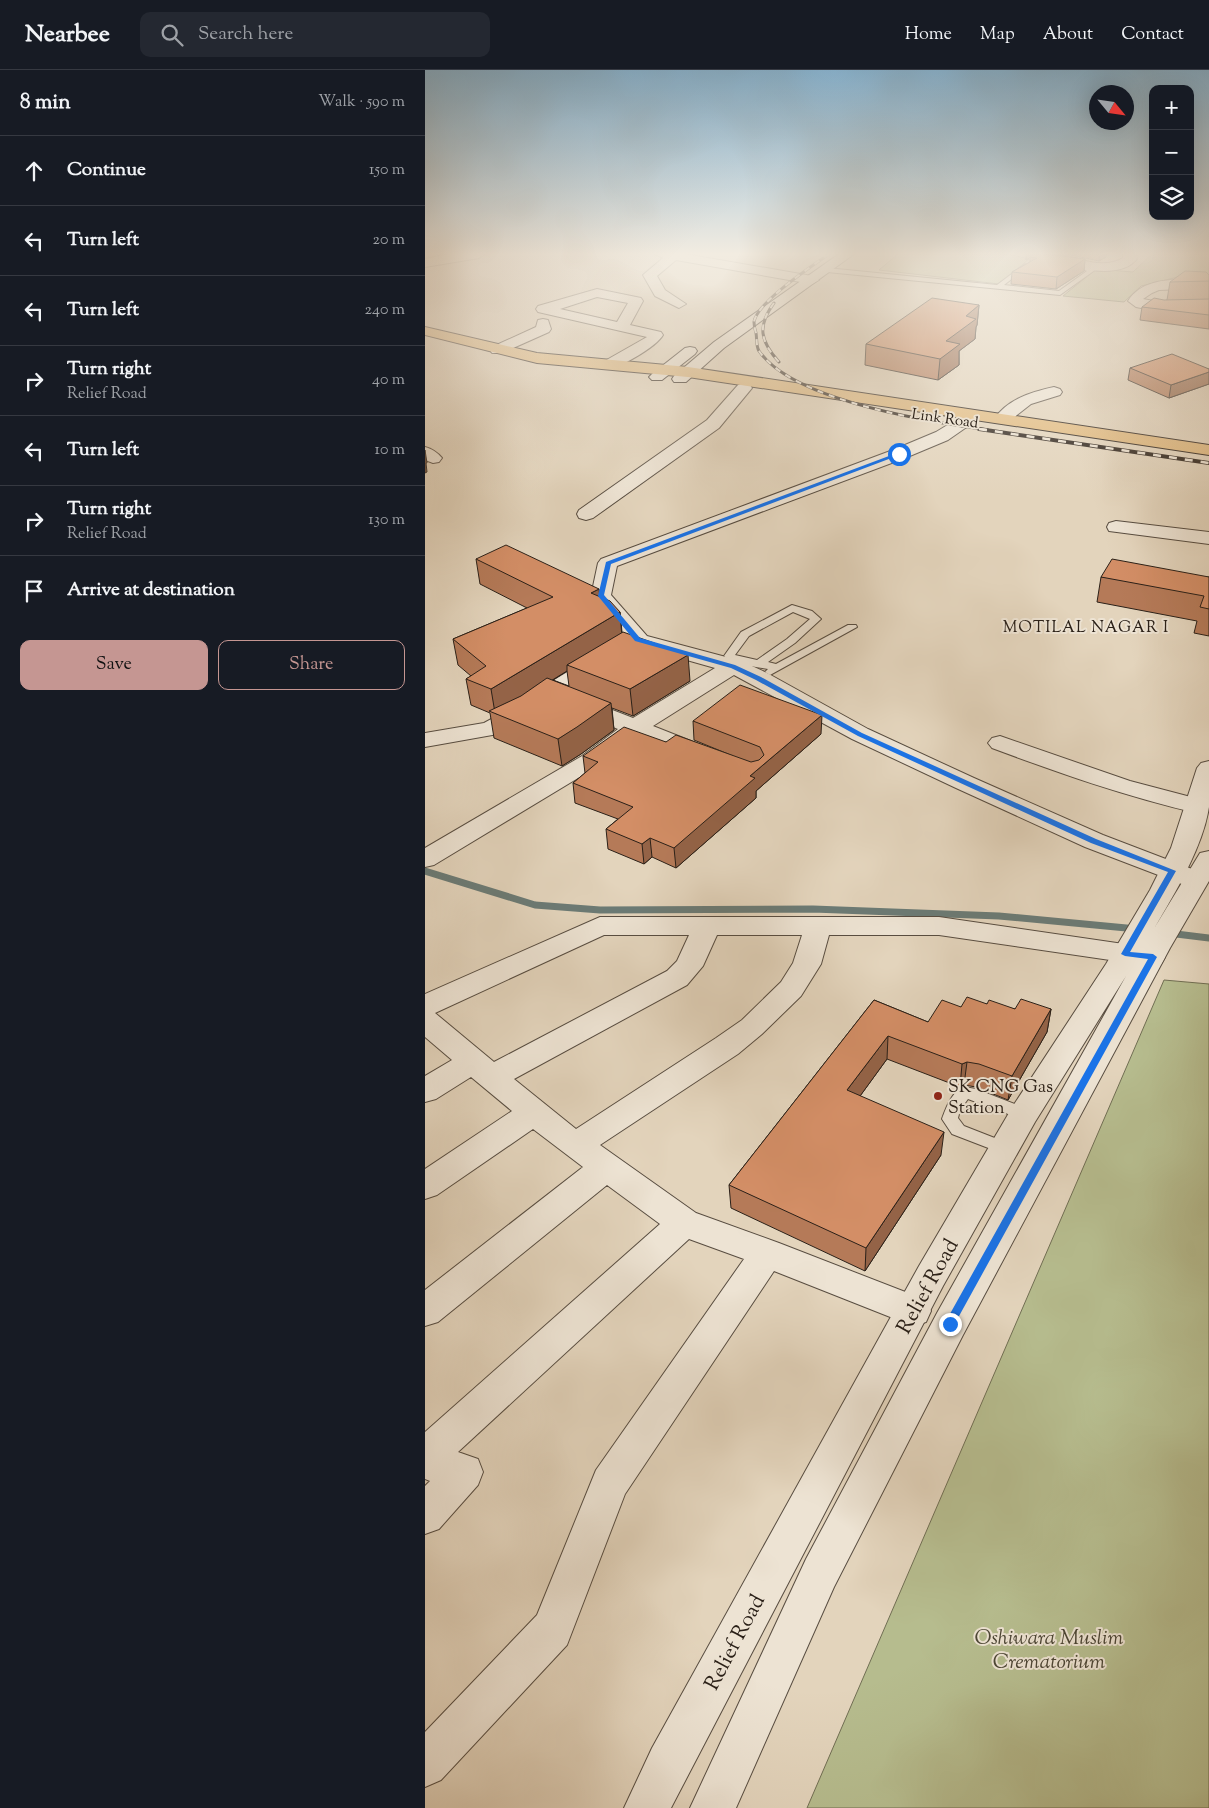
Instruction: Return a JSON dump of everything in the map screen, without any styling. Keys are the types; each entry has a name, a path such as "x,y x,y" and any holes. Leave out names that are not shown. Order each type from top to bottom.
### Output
{"main road":[{"path":"441,335 537,358 615,366 684,376"},
{"path":"425,341 493,359 531,366 661,373"},
{"path":"615,366 658,363 681,358"},
{"name":"Link Road","path":"684,376 709,371 1002,419 1209,450"},
{"name":"Link Road","path":"684,376 744,388 1209,458"}],"street":[{"path":"502,351 531,335"},
{"path":"615,366 653,340 656,335"},
{"path":"661,373 712,335"},
{"path":"709,371 719,346 734,335"},
{"path":"586,514 713,424 744,388"},
{"path":"1002,419 1017,404 1029,398 1054,392"},
{"path":"965,421 942,436 899,454 608,563 601,596 637,640 733,666 766,670 860,734 1093,841 1185,880"},
{"path":"1117,527 1209,538"},
{"path":"425,740 490,729 516,716 549,693 637,640"},
{"path":"425,859 590,761 635,727 733,666"},
{"path":"549,693 724,763"},
{"path":"1000,743 1133,790 1162,799 1197,806"},
{"name":"Relief Road","path":"647,1808 668,1764 869,1390 983,1184 1024,1114 1141,950 1185,880 1184,848 1209,768"},
{"path":"425,1006 600,926 939,926 1141,950"},
{"path":"425,1091 483,1069 677,978 689,966 707,926"},
{"path":"576,1145 727,1046 752,1027 791,989 807,964 818,926"},
{"name":"Relief Road","path":"713,1808 820,1573 950,1324 1019,1198 1141,950"},
{"path":"425,1021 576,1145 684,1223 767,1253 913,1311"},
{"path":"425,1186 534,1112"},
{"path":"425,1311 606,1167"},
{"path":"983,1184 1019,1198"},
{"path":"425,1515 463,1472 425,1459 684,1223"},
{"path":"425,1764 552,1630 610,1483 767,1253"}],"lane":[{"path":"766,670 791,641 816,619 807,613 792,608 774,616 745,634 729,656 766,670 852,627"},
{"path":"1004,1148 958,1130 950,1120 953,1109 964,1093 971,1093 1024,1114"}],"green space":[{"name":"Oshiwara Muslim Crematorium","path":"1164,980 1209,984 1209,1808 807,1808"}],"building":[{"path":"879,335 954,335 946,341 960,344 940,359 866,344"},
{"path":"1172,354 1209,369 1209,372 1171,385 1130,368"},
{"path":"506,545 599,589 591,593 610,601 620,612 491,689 466,679 486,666 453,639 553,597 476,559"},
{"path":"1112,559 1209,577 1209,609 1200,607 1204,596 1101,577"},
{"path":"623,632 688,655 630,689 567,665"},
{"path":"547,678 611,703 558,739 489,711 521,696"},
{"path":"740,685 822,715 750,776 755,778 674,848 650,838 642,844 606,829 633,807 573,783 598,762 583,756 624,727 666,742 676,735 751,762 759,760 764,755 760,747 693,721"},
{"path":"967,997 987,1004 989,1000 1015,1009 1021,999 1051,1009 1012,1076 979,1064 967,1062 962,1064 888,1036 847,1090 944,1132 866,1248 729,1185 874,1000 928,1022 942,1000 961,1007"}],"waterway":[{"path":"425,871 535,905 600,910 813,909 999,916 1137,929"},
{"path":"1168,933 1209,938"}],"railway":[{"path":"756,335 759,351 776,368 801,383 831,396 899,415 988,430"},
{"path":"764,335 768,347 779,362"},
{"path":"979,429 1209,463"}],"place":[{"name":"SK CNG Gas Station","path":"938,1096"}],"district":[{"name":"MOTILAL NAGAR I","path":"1086,626"}],"route":[{"path":"899,454 608,563 601,596 637,640 733,666 759,678 860,734 965,783 1093,841 1173,871 1125,954 1153,957 950,1324"}]}
